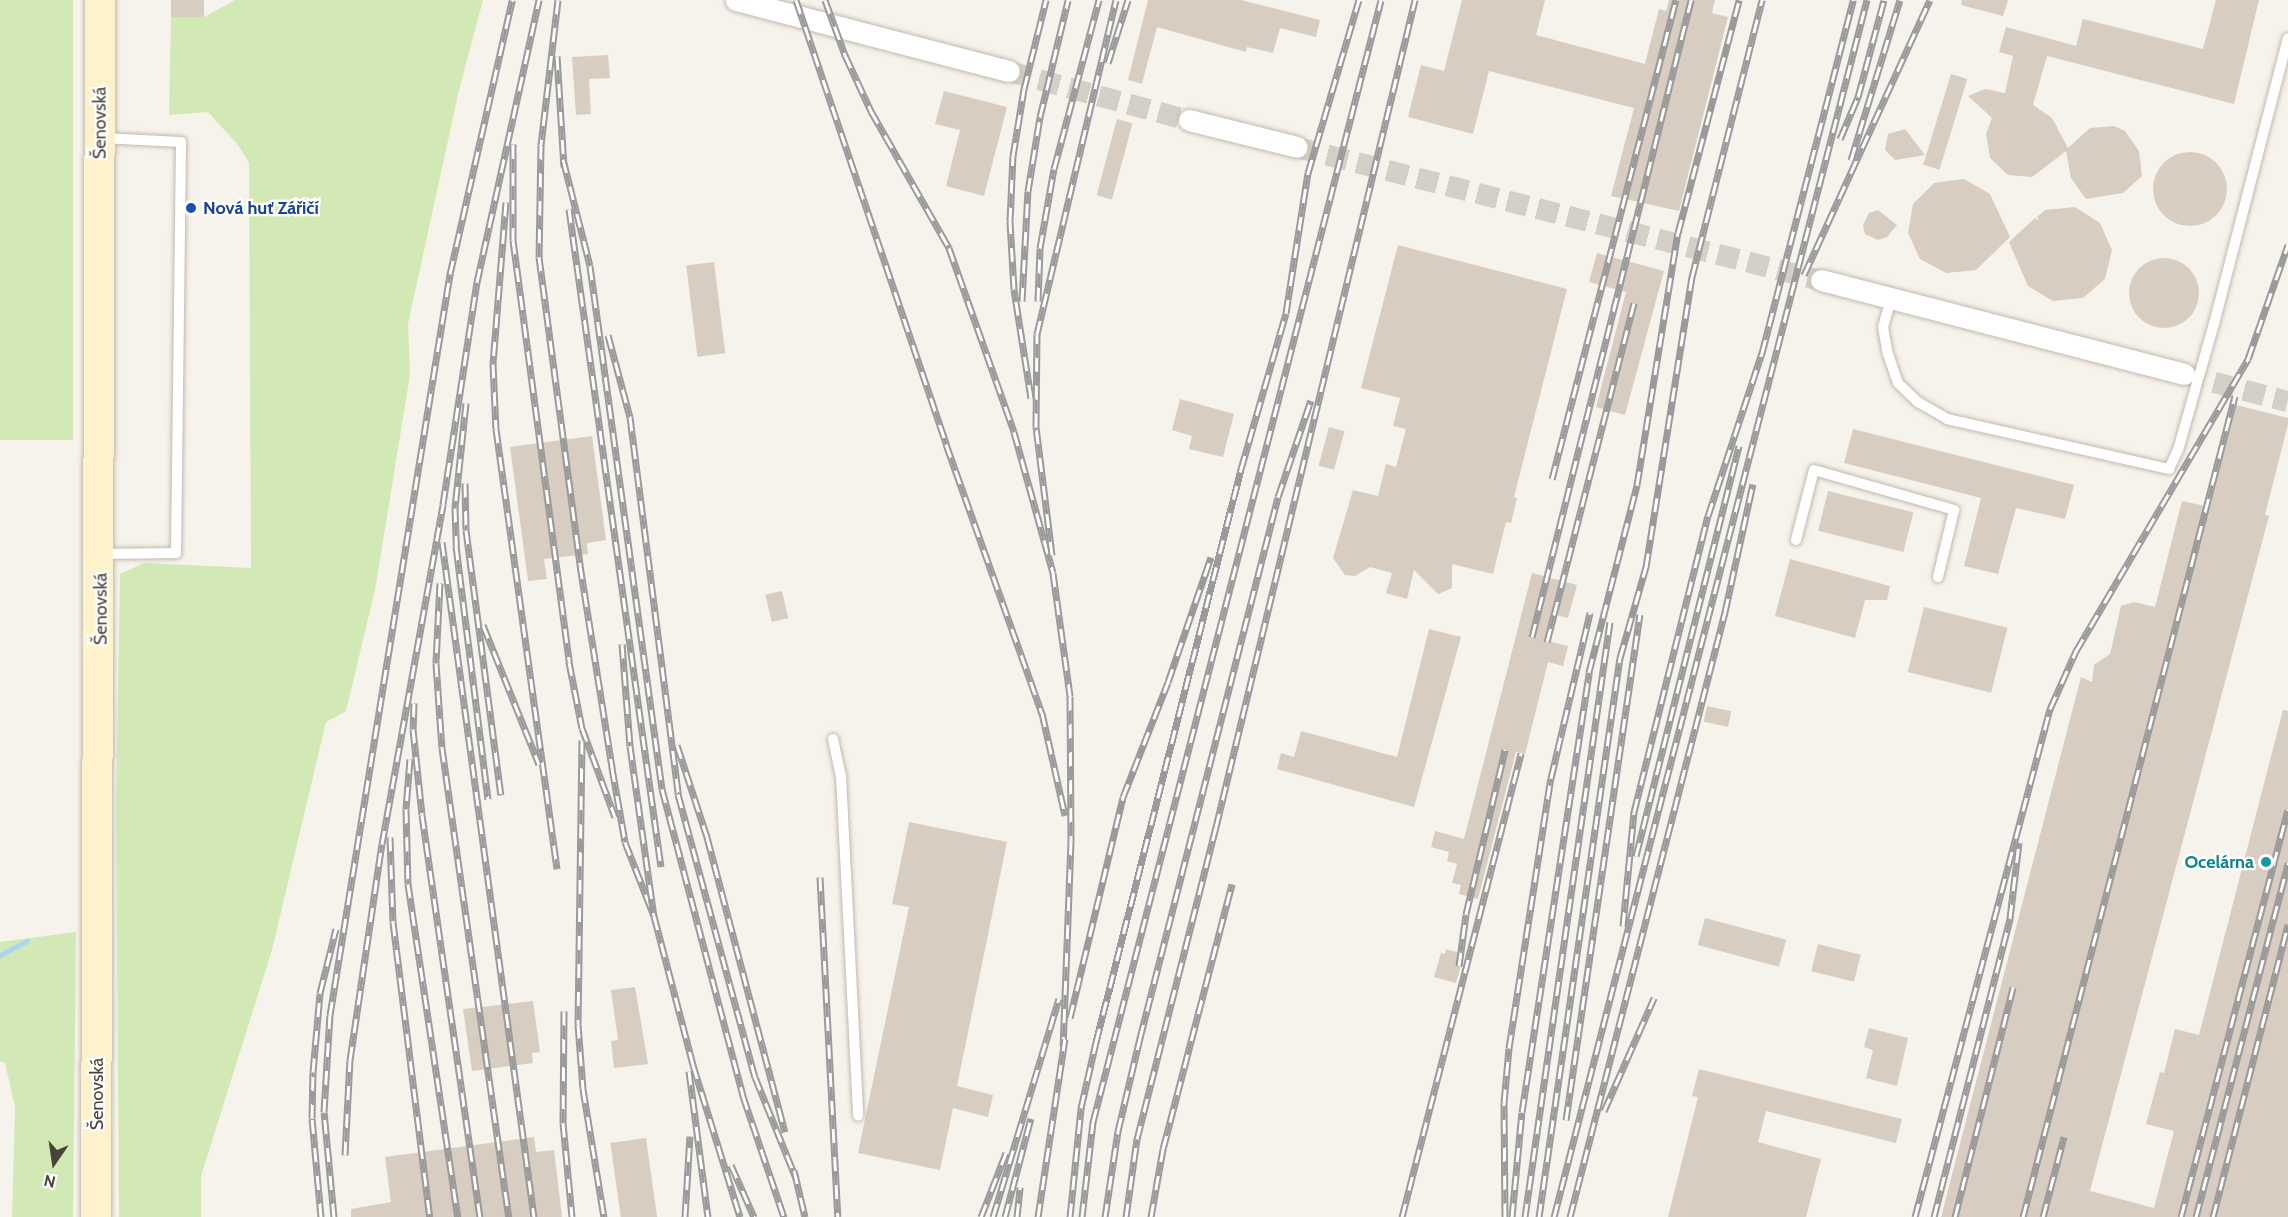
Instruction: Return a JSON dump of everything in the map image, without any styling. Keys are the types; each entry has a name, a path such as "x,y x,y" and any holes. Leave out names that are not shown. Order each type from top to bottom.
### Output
{"street":[{"name":"Šenovská","path":"96,1217 101,554 100,0"},
{"path":"736,0 1009,71"},
{"path":"1189,120 1297,147"},
{"path":"1821,280 2184,374"}],"lane":[{"path":"1891,299 1883,327 1888,354 1898,382 1918,402 1947,419 2169,469 2178,450 2214,324 2288,38"},
{"path":"100,138 181,142 176,553 101,554"},
{"path":"1796,540 1814,470 1954,510 1938,577"},
{"path":"833,739 841,776 858,1116"}],"green space":[{"path":"0,0 73,0 73,440 0,440"},
{"path":"235,0 483,0 459,90 408,324 410,375 375,590 346,711 326,722 272,950 201,1176 201,1217 119,1217 116,805 120,574 144,563 251,568 249,163 238,145 208,112 169,115 171,17 204,17"},
{"path":"76,932 73,1217 12,1217 15,1107 5,1063 0,1061 0,942"}],"building":[{"path":"171,0 204,0 204,17 171,17"},
{"path":"1148,0 1241,0 1320,20 1316,37 1280,28 1273,53 1247,47 1246,52 1157,27 1142,84 1128,80"},
{"path":"1462,0 1545,0 1536,35 1645,64 1659,9 1666,11 1669,0 1715,0 1712,13 1728,17 1679,211 1611,196 1634,108 1489,71 1473,134 1408,117 1421,65 1444,71"},
{"path":"1962,0 2008,0 2003,16 1961,5"},
{"path":"2216,0 2259,0 2234,104 2047,56 2033,105 2052,118 2068,148 2090,128 2114,126 2125,131 2139,151 2142,176 2123,193 2086,199 2071,178 2066,151 2032,177 2008,175 1990,158 1986,134 1992,118 1968,96 1985,89 2005,93 2013,56 1999,52 2006,27 2076,46 2083,19 2203,49"},
{"path":"608,55 610,78 589,79 591,114 576,115 572,57"},
{"path":"1951,74 1967,79 1939,170 1923,165"},
{"path":"944,91 1007,107 984,196 946,186 960,130 935,124"},
{"path":"1117,119 1132,123 1112,199 1097,195"},
{"path":"1905,129 1925,155 1895,160 1885,150 1888,134"},
{"path":"2190,152 2204,155 2216,163 2224,175 2227,189 2224,203 2216,215 2204,223 2190,226 2176,223 2164,215 2156,203 2153,189 2156,175 2164,163 2176,155"},
{"path":"1964,179 1990,194 2010,237 1976,270 1946,273 1920,259 1908,233 1913,204 1934,183"},
{"path":"2075,207 2100,223 2112,250 2105,279 2083,298 2053,301 2028,286 2009,242 2035,218 2039,221 2037,217 2045,210"},
{"path":"1878,210 1897,225 1887,237 1878,240 1865,234 1863,225 1869,213"},
{"path":"1398,245 1567,289 1514,497 1517,498 1511,523 1506,522 1493,574 1452,564 1452,588 1438,594 1414,570 1407,599 1386,593 1392,573 1370,567 1355,576 1345,575 1333,558 1353,490 1378,496 1386,464 1396,467 1406,429 1393,426 1400,398 1361,388"},
{"path":"1597,253 1664,271 1625,415 1596,407 1626,292 1589,282"},
{"path":"2164,258 2177,261 2189,268 2196,280 2199,293 2196,306 2189,318 2177,325 2164,328 2151,325 2139,318 2132,306 2129,293 2132,280 2139,268 2151,261"},
{"path":"714,262 725,353 697,357 686,265"},
{"path":"1180,399 1234,414 1223,457 1189,449 1192,436 1172,430"},
{"path":"2236,405 2288,418 2288,424 2265,515 2269,516 2090,1191 2154,1208 2174,1131 2146,1124 2160,1072 2164,1073 2175,1029 2199,1035 2283,710 2288,711 2288,1217 1941,1217 2081,677 2092,682 2094,665 2110,654 2121,606 2134,602 2155,607 2182,501 2210,507"},
{"path":"1329,427 1344,431 1334,470 1319,466"},
{"path":"1853,429 2074,485 2065,519 2016,508 1998,574 1964,566 1981,498 1844,463"},
{"path":"592,436 606,540 587,543 588,554 544,559 547,579 528,581 510,447"},
{"path":"1828,491 1913,512 1903,552 1818,531"},
{"path":"1790,559 1890,586 1887,600 1865,600 1855,638 1775,616"},
{"path":"1532,573 1577,585 1568,618 1552,614 1545,640 1568,646 1563,666 1548,662 1525,754 1516,752 1478,899 1459,894 1461,885 1452,883 1457,864 1447,861 1449,852 1431,847 1435,831 1464,839"},
{"path":"782,591 788,618 772,622 765,595"},
{"path":"1924,607 2007,628 1991,693 1908,672"},
{"path":"1429,629 1461,637 1414,807 1277,769 1281,753 1294,757 1301,731 1397,757"},
{"path":"1707,706 1731,711 1728,727 1704,722"},
{"path":"909,822 1007,842 957,1086 993,1095 988,1117 953,1108 940,1170 858,1153 909,907 892,904"},
{"path":"1705,918 1786,940 1779,967 1698,945"},
{"path":"1818,944 1861,955 1854,982 1811,971"},
{"path":"1446,949 1460,953 1459,958 1463,959 1456,983 1434,977 1441,953 1445,954"},
{"path":"635,987 648,1064 614,1068 611,1041 618,1040 611,990"},
{"path":"533,1001 540,1052 532,1053 533,1063 472,1071 463,1009"},
{"path":"1869,1028 1908,1038 1897,1086 1866,1078 1873,1050 1864,1047"},
{"path":"1699,1069 1902,1119 1896,1143 1766,1111 1758,1142 1821,1159 1806,1217 1668,1217 1698,1097 1692,1096"},
{"path":"534,1137 536,1152 554,1150 562,1217 351,1217 351,1209 391,1202 385,1157"},
{"path":"646,1138 657,1217 621,1217 610,1143"}],"waterway":[{"path":"0,955 26,941"}],"tunnel":[{"path":"1009,71 1189,120"},
{"path":"1297,147 1821,280"},
{"path":"2184,374 2288,401"}],"railway":[{"path":"334,1217 324,1112 330,1015 450,274 512,0"},
{"path":"345,1155 350,1060 382,844 443,504 477,282 539,0"},
{"path":"558,0 541,145 539,257 580,565 612,768 625,842 654,916"},
{"path":"796,0 946,444 1042,713 1065,815"},
{"path":"825,0 845,55 871,111 949,248 1014,432 1053,573 1070,696 1071,841 1063,1046"},
{"path":"1031,398 1014,289 1010,221 1013,156 1024,89 1046,0"},
{"path":"1022,301 1028,191 1040,117 1068,0"},
{"path":"1038,301 1040,248 1054,169 1099,0"},
{"path":"1052,555 1036,427 1037,334 1116,0"},
{"path":"1108,63 1128,0"},
{"path":"1070,1217 1081,1108 1096,1042 1241,469 1286,313 1308,173 1359,0"},
{"path":"1082,1217 1093,1122 1381,0"},
{"path":"1126,1217 1137,1139 1216,827 1415,0"},
{"path":"1552,479 1676,0"},
{"path":"1532,637 1691,0"},
{"path":"1512,1217 1522,1112 1589,672 1637,485 1678,233 1739,0"},
{"path":"1539,1217 1620,658 1646,567 1692,277 1762,0"},
{"path":"1623,926 1634,812 1708,516 1762,353 1853,0"},
{"path":"1554,1217 1867,0"},
{"path":"1840,139 1858,97 1884,0"},
{"path":"1851,160 1900,0"},
{"path":"1804,275 1930,0"},
{"path":"557,56 564,167"},
{"path":"513,144 513,240 569,662 582,728 615,817"},
{"path":"563,159 590,266 662,789 743,1096 784,1217"},
{"path":"506,202 493,364 496,429 557,869"},
{"path":"569,209 661,867"},
{"path":"1915,1217 2050,709 2076,651 2248,359 2288,245"},
{"path":"1547,642 1634,303"},
{"path":"608,335 630,417 678,794 755,1077 796,1178"},
{"path":"2023,1217 2235,396"},
{"path":"1105,1217 1118,1131 1140,1038 1278,497 1311,400"},
{"path":"466,403 455,508 456,546 488,799"},
{"path":"1636,856 1739,446"},
{"path":"465,483 466,530 501,795"},
{"path":"1570,1217 1725,612 1753,484"},
{"path":"442,542 534,1217"},
{"path":"1070,1018 1123,797 1168,682 1211,557"},
{"path":"440,583 436,663 442,748 509,1217"},
{"path":"1505,1217 1504,1103 1509,1048 1551,778 1590,613"},
{"path":"1566,1120 1640,614"},
{"path":"1525,1217 1610,622"},
{"path":"483,625 539,764"},
{"path":"622,644 630,746 654,916 693,1065 740,1217"},
{"path":"414,703 413,729 422,815 480,1217"},
{"path":"582,740 578,1024 583,1089 604,1217"},
{"path":"677,745 707,837 785,1132"},
{"path":"1459,966 1466,914 1505,750"},
{"path":"1402,1217 1521,753"},
{"path":"410,759 406,809 408,884 458,1217"},
{"path":"2181,1217 2288,810"},
{"path":"390,837 393,922 430,1217"},
{"path":"1934,1217 2010,918 2019,843"},
{"path":"2196,1217 2288,863"},
{"path":"820,877 838,1217"},
{"path":"1151,1217 1163,1149 1232,884"},
{"path":"2213,1217 2288,924"},
{"path":"321,1217 312,1118 313,1072 320,993 336,929"},
{"path":"1955,1217 2013,987"},
{"path":"1604,1111 1654,998"},
{"path":"993,1217 1059,999"},
{"path":"564,1011 563,1123 572,1217"},
{"path":"1038,1217 1065,1039"},
{"path":"689,1071 708,1217"},
{"path":"1005,1217 1031,1118"},
{"path":"685,1217 690,1136"},
{"path":"2043,1217 2064,1137"},
{"path":"981,1217 1006,1153"},
{"path":"731,1165 754,1217"},
{"path":"794,1170 805,1217"},
{"path":"1017,1217 1020,1187"}],"place":[{"name":"Nová huť Zářičí","path":"191,208"},
{"name":"Ocelárna","path":"2266,862"}]}
